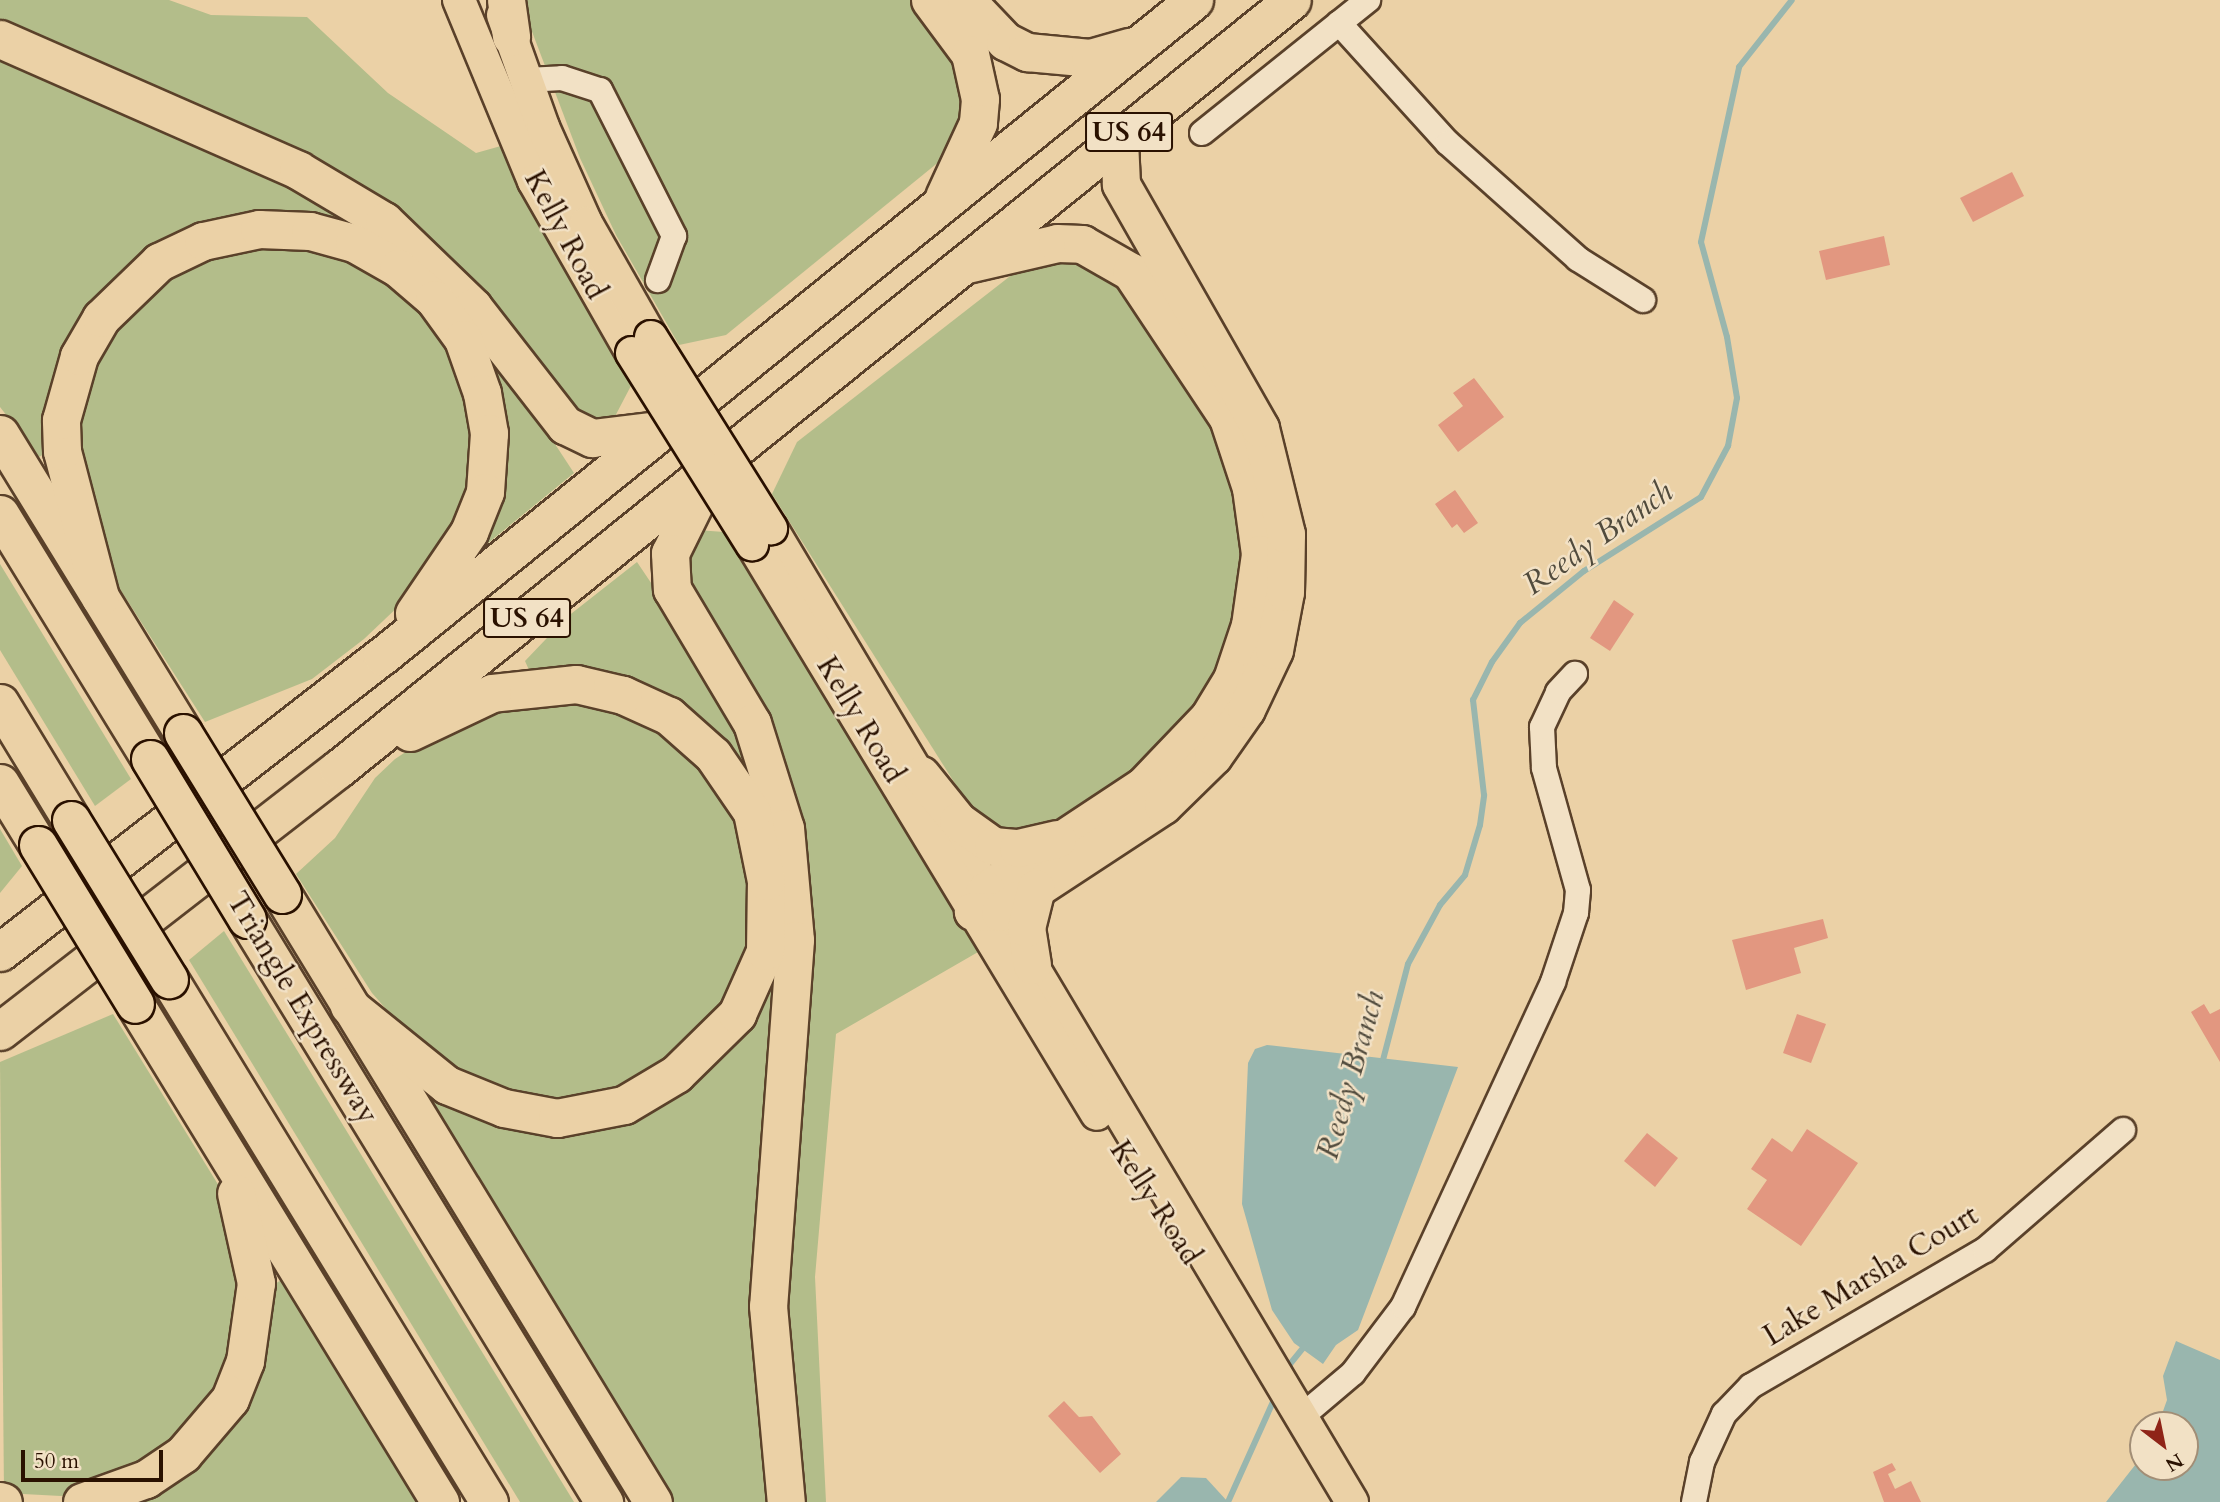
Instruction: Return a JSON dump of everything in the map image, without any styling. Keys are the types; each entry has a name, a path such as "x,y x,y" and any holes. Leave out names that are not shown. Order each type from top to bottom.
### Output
{"highway":[{"path":"506,0 511,37"},
{"path":"930,0 970,54 980,99 978,123 940,205"},
{"path":"966,0 1005,41 1052,58 1090,58 1140,44"},
{"name":"US 64","path":"0,952 382,656 1194,0"},
{"name":"US 64","path":"0,1031 338,769 1292,0"},
{"path":"0,39 298,170 384,221 473,307 565,425 602,438 662,430"},
{"path":"987,905 1036,888 1163,805 1213,756 1246,709 1274,650 1286,592 1286,534 1260,428 1121,184 1119,140"},
{"path":"100,597 62,452 61,420 79,356 101,318 159,262 203,241 259,229 310,231 376,255 434,299 463,339 482,393 489,433 485,492 469,533 382,656"},
{"path":"967,264 1058,243 1082,244 1131,272 1228,418 1257,517 1256,589 1232,679 1183,749 1143,786 1068,836 987,905"},
{"path":"0,434 653,1502"},
{"path":"715,467 670,553 672,589 751,723 785,828 795,940 768,1306 786,1502"},
{"name":"Triangle Expressway","path":"0,514 604,1502"},
{"path":"338,769 492,693 576,684 623,695 668,716 713,755 752,812 766,881 765,951 737,1014 676,1074 624,1105 556,1118 504,1108 447,1084 349,1006"},
{"path":"0,703 489,1502"},
{"path":"921,775 958,821 993,846 1018,848 1068,836"},
{"path":"0,782 440,1502"},
{"path":"1032,965 1026,928 1036,888"},
{"path":"82,1502 146,1479 183,1454 230,1399 245,1361 256,1283 225,1152"}],"main road":[{"name":"Kelly Road","path":"459,0 534,181 762,536 987,905 1032,965 1352,1502"},
{"name":"Kelly Road","path":"498,0 526,80 641,345"},
{"name":"Kelly Road","path":"762,536 921,775 1070,1073 1301,1417"}],"street":[{"path":"1202,133 1368,0"},
{"path":"1339,23 1448,143 1578,259 1643,300"},
{"path":"526,80 562,78 600,90 674,236 658,280"},
{"path":"1301,1417 1353,1373 1404,1307 1553,982 1576,913 1578,890 1544,768 1542,727 1558,692 1575,674"},
{"name":"Lake Marsha Court","path":"1693,1502 1702,1462 1724,1414 1751,1386 1985,1250 2123,1130"}],"green space":[{"path":"0,0 169,0 211,15 307,17 388,93 476,153 508,144 634,380 611,424 571,415 430,244 0,27"},
{"path":"520,0 916,0 947,36 964,81 965,119 951,152 726,335 679,345 616,235 580,158"},
{"path":"0,54 204,141 375,229 341,226 127,272 49,451 39,457 0,407"},
{"path":"317,243 414,292 468,374 477,483 422,584 364,639 312,679 205,722 111,575 84,516 76,400 124,306 212,250"},
{"path":"1055,254 1118,276 1217,420 1249,537 1242,601 1223,656 1195,711 1158,754 1050,830 985,831 772,494 797,442 1023,266"},
{"path":"482,333 574,473 487,544 483,538"},
{"path":"697,530 724,532 985,948 836,1034 815,1277 826,1502 799,1502 783,1300 807,920 687,587 688,537"},
{"path":"637,562 719,684 743,733 752,790 735,762 550,669 529,670 525,661 567,617"},
{"path":"0,564 131,779 95,806 0,650"},
{"path":"525,695 620,704 706,761 754,852 752,949 732,998 699,1040 600,1099 552,1102 491,1093 415,1042 372,993 296,874 335,838 375,778 395,759 439,730"},
{"path":"0,829 22,866 0,893"},
{"path":"224,931 574,1502 520,1502 189,960"},
{"path":"775,941 775,1502 666,1502 411,1085 420,1078 482,1114 660,1099"},
{"path":"113,1014 219,1186 240,1241 239,1353 183,1441 105,1488 61,1496 4,1493 0,1062"},
{"path":"281,1280 343,1365 427,1502 127,1502 254,1377 269,1325 272,1286"}],"water":[{"path":"1267,1045 1458,1067 1358,1330 1336,1345 1323,1364 1294,1343 1272,1310 1242,1204 1248,1063 1255,1049"},
{"path":"2176,1341 2220,1360 2220,1502 2106,1502 2129,1473 2129,1481 2199,1481 2199,1411 2163,1411 2167,1400 2163,1376"},
{"path":"1181,1477 1206,1478 1228,1502 1156,1502"}],"building":[{"path":"2012,172 2024,196 1973,222 1960,198"},
{"path":"1884,236 1890,265 1826,280 1819,251"},
{"path":"1474,378 1504,417 1458,452 1438,425 1463,406 1453,393"},
{"path":"1455,490 1478,523 1464,533 1457,524 1452,528 1435,504"},
{"path":"1614,600 1634,614 1610,651 1590,638"},
{"path":"1823,919 1828,938 1794,948 1801,973 1746,990 1732,940"},
{"path":"2204,1004 2210,1014 2220,1009 2220,1062 2191,1012"},
{"path":"1797,1014 1826,1024 1811,1063 1783,1053"},
{"path":"1807,1129 1858,1163 1801,1246 1747,1209 1767,1180 1751,1169 1772,1138 1792,1152"},
{"path":"1647,1133 1678,1158 1655,1187 1624,1161"},
{"path":"1064,1401 1079,1417 1092,1416 1121,1454 1100,1473 1048,1416"},
{"path":"1892,1463 1896,1470 1888,1474 1895,1489 1911,1481 1921,1502 1884,1502 1873,1472"}],"waterway":[{"name":"Reedy Branch","path":"1383,1060 1408,964 1440,905 1465,875 1480,825 1484,795 1473,700 1492,662 1520,623 1584,571 1701,497 1728,446 1737,398 1727,337 1701,242 1739,67 1792,0"},
{"name":"Reedy Branch","path":"1286,1369 1306,1344"},
{"name":"Reedy Branch","path":"1228,1502 1276,1395"}]}
